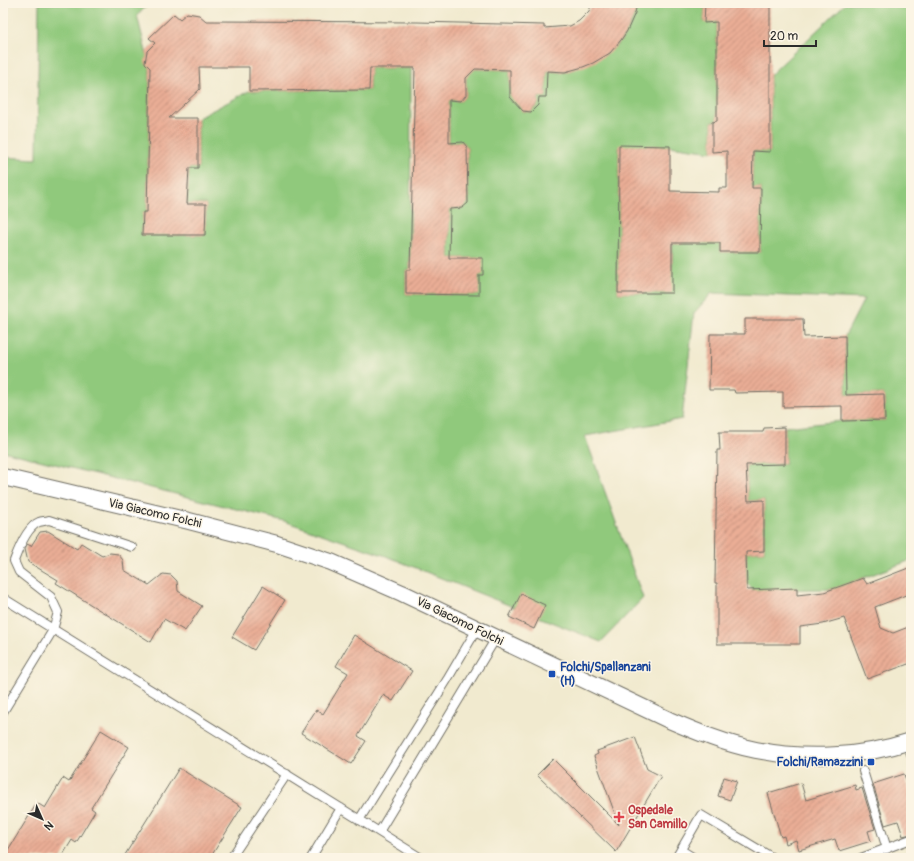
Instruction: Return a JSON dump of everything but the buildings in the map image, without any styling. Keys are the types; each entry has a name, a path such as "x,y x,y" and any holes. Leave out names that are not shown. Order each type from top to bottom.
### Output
{"street":[{"name":"Via Giacomo Folchi","path":"3,477 189,521 277,544 320,558 370,578 698,733 757,750 788,754 837,755 910,746"}],"lane":[{"path":"3,712 53,630 58,612 51,597 19,572 14,561 20,544 31,529 38,522 49,520 132,547"},
{"path":"3,598 421,858"},
{"path":"359,820 447,680 477,629"},
{"path":"379,832 496,638"},
{"path":"863,772 887,849"},
{"path":"231,858 287,774"},
{"path":"311,858 341,808"},
{"path":"676,858 701,815 773,858"},
{"path":"861,858 911,839"},
{"path":"681,850 694,858"}],"green space":[{"path":"39,3 150,3 137,15 150,68 147,212 143,212 142,235 205,235 206,204 187,204 189,168 198,168 198,118 249,91 369,90 370,68 411,68 410,270 406,270 406,294 479,295 479,275 482,275 483,258 449,258 450,209 462,208 468,203 467,147 463,142 449,143 449,100 461,101 466,95 466,78 475,69 510,70 510,97 517,98 518,105 523,111 531,112 538,105 539,97 546,97 547,71 569,71 591,63 611,51 625,35 630,26 637,3 705,3 704,22 717,22 717,121 712,122 712,152 670,146 619,146 618,293 671,293 673,243 720,243 720,252 760,252 761,188 752,188 753,151 770,152 770,75 846,3 911,3 911,560 834,589 753,590 747,583 746,552 764,551 764,500 748,501 746,465 785,464 785,427 842,421 885,420 884,394 846,395 845,336 864,299 712,293 694,313 682,419 585,436 643,598 601,642 386,556 284,521 3,451 3,157 37,159"}],"place":[{"name":"Folchi/Spallanzani (H)","path":"552,674"},
{"name":"Folchi/Ramazzini","path":"871,762"},
{"name":"Ospedale San Camillo","path":"619,817"}]}
